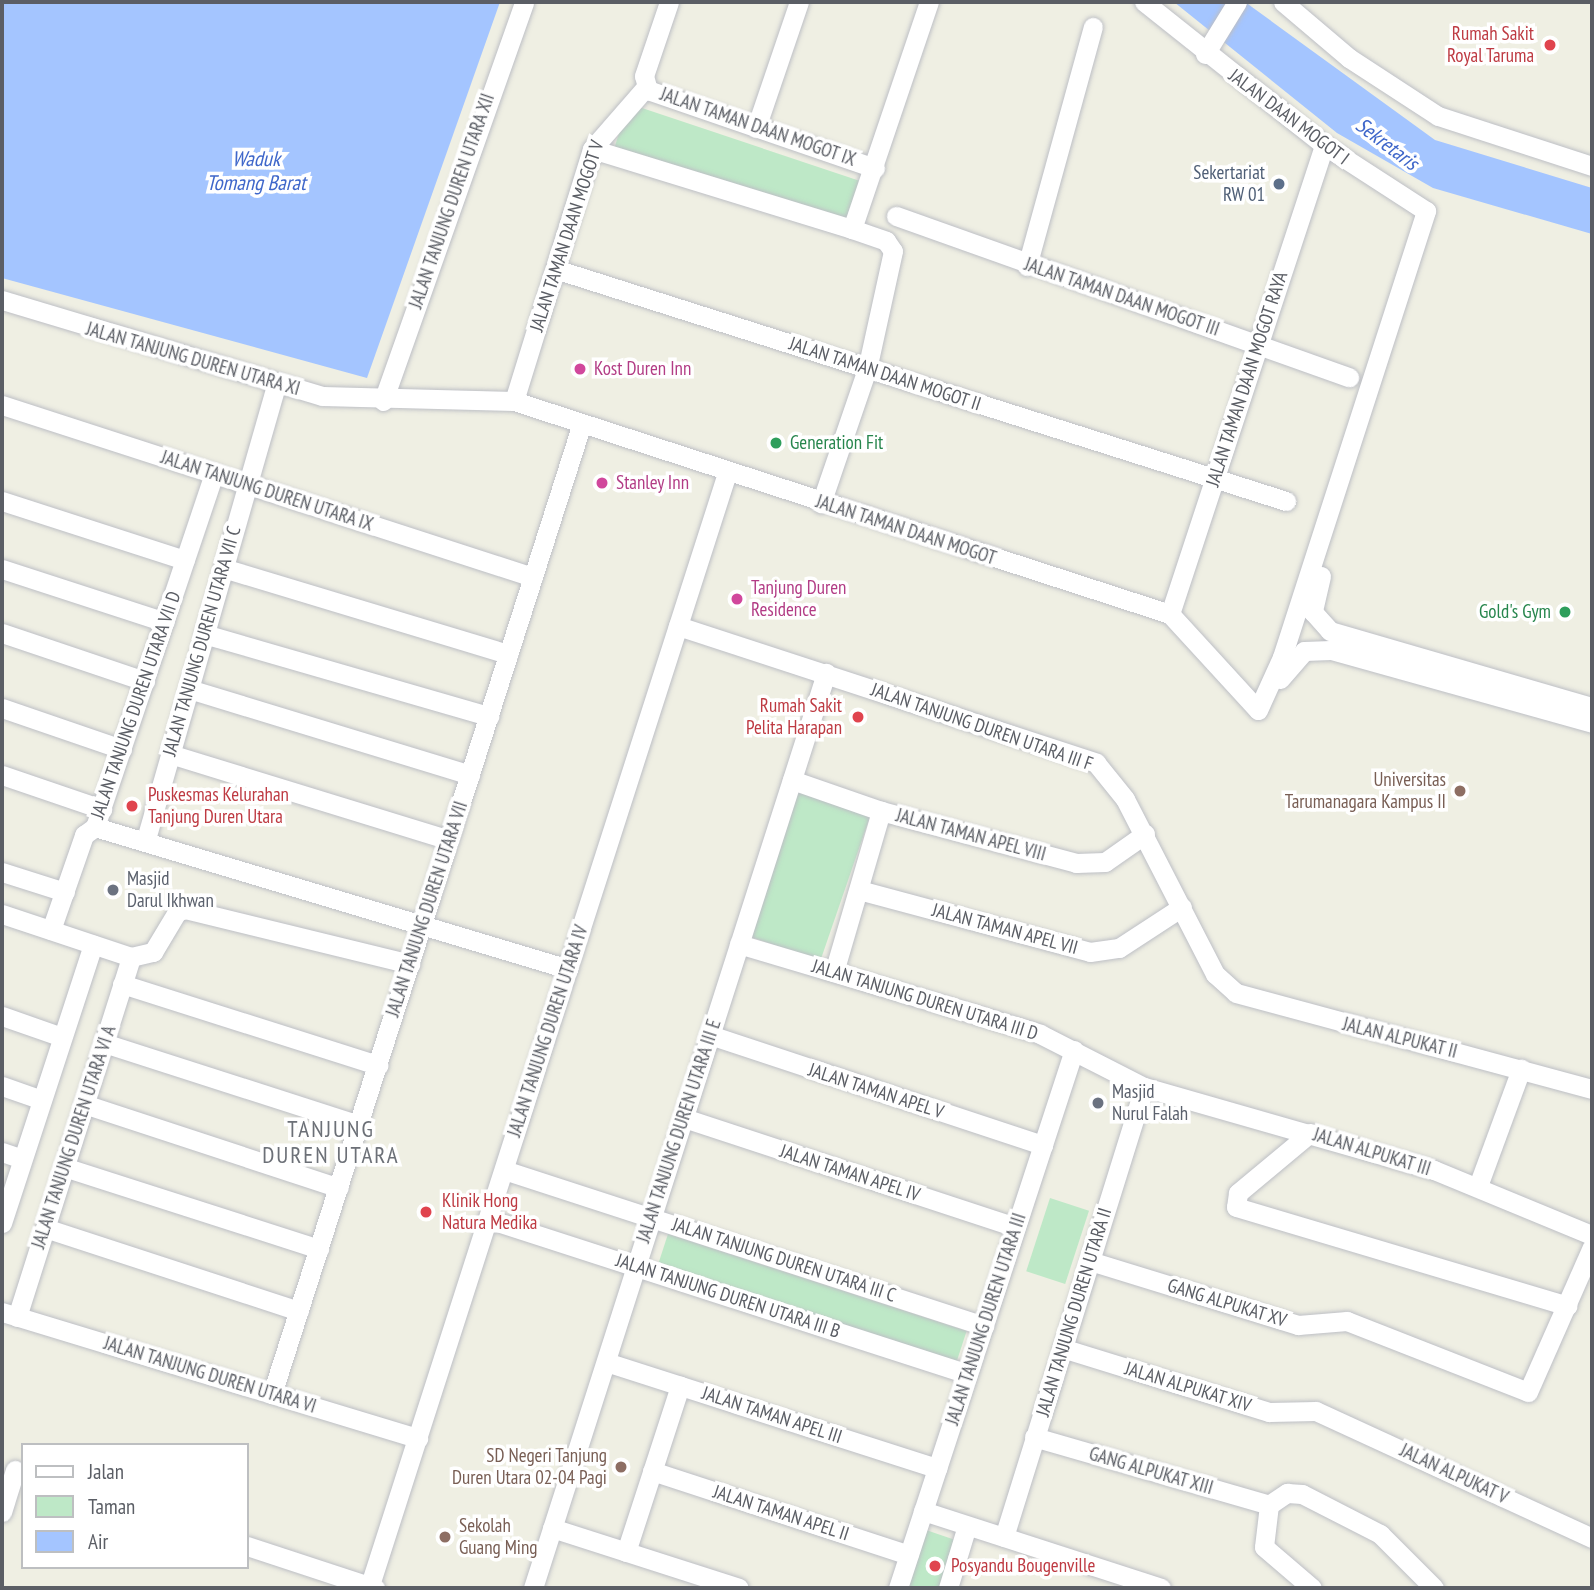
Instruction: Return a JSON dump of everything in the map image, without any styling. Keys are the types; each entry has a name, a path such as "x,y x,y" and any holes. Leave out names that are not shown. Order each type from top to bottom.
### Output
{"street":[{"name":"JALAN TANJUNG DUREN UTARA XII","path":"383,401 524,2"},
{"path":"645,85 669,2"},
{"path":"756,128 799,2"},
{"path":"852,229 875,168 929,2"},
{"name":"JALAN DAAN MOGOT I","path":"1144,2 1210,48 1324,145 1426,211 1337,493"},
{"path":"1210,48 1237,2"},
{"path":"1283,2 1349,58 1438,116 1592,166"},
{"path":"1300,16 1314,2"},
{"path":"1027,266 1093,27"},
{"name":"JALAN TAMAN DAAN MOGOT IX","path":"645,85 756,128 875,168"},
{"name":"JALAN TAMAN DAAN MOGOT V","path":"514,401 592,149 645,85"},
{"name":"JALAN TAMAN DAAN MOGOT RAYA","path":"1170,614 1324,145"},
{"path":"592,149 852,229 886,242 892,263 867,369 821,503"},
{"name":"JALAN TAMAN DAAN MOGOT III","path":"896,216 1027,266 1259,343 1349,377"},
{"name":"JALAN TAMAN DAAN MOGOT II","path":"555,269 1286,501"},
{"name":"JALAN TANJUNG DUREN UTARA XI","path":"2,300 275,386 383,401 514,401"},
{"name":"JALAN TANJUNG DUREN UTARA VII C","path":"146,839 275,386"},
{"name":"JALAN TAMAN DAAN MOGOT","path":"514,401 727,473 1170,614"},
{"name":"JALAN TANJUNG DUREN UTARA IX","path":"2,405 533,577"},
{"name":"JALAN TANJUNG DUREN UTARA VII","path":"272,1394 582,423"},
{"name":"JALAN TANJUNG DUREN UTARA IV","path":"371,1588 727,473"},
{"name":"JALAN TANJUNG DUREN UTARA VII D","path":"51,930 84,835 99,818 214,474"},
{"path":"1266,700 1337,493"},
{"path":"1337,493 1313,612 1319,624 1592,707"},
{"path":"2,501 185,561"},
{"path":"223,568 508,654"},
{"path":"2,569 164,622"},
{"path":"1170,614 1250,708 1266,700 1304,651 1331,650 1592,723"},
{"name":"JALAN TANJUNG DUREN UTARA III F","path":"678,626 1096,763 1145,834 1215,974"},
{"path":"2,633 145,681"},
{"path":"204,634 489,716"},
{"name":"JALAN TANJUNG DUREN UTARA III E","path":"533,1588 827,673"},
{"path":"189,689 470,775"},
{"path":"2,708 122,749"},
{"path":"170,754 449,840"},
{"path":"2,775 146,839 568,969"},
{"name":"JALAN TAMAN APEL VIII","path":"792,779 881,811 1093,865 1145,834"},
{"path":"834,972 881,811"},
{"path":"2,872 65,892"},
{"name":"JALAN TAMAN APEL VII","path":"859,890 1090,952 1119,948 1182,908"},
{"path":"2,914 131,957 153,952 177,912 186,909 410,964"},
{"path":"2,1220 93,944"},
{"name":"JALAN TANJUNG DUREN UTARA III D","path":"739,944 1040,1034 1144,1087"},
{"name":"JALAN TANJUNG DUREN UTARA VI A","path":"9,1315 45,1228 131,957"},
{"name":"JALAN ALPUKAT II","path":"1215,974 1257,1001 1592,1089"},
{"path":"122,984 378,1065"},
{"path":"2,1016 62,1037"},
{"name":"JALAN TAMAN APEL V","path":"710,1035 1043,1145"},
{"path":"104,1043 359,1125"},
{"name":"JALAN TANJUNG DUREN UTARA III","path":"898,1588 1074,1050"},
{"path":"1478,1186 1521,1069"},
{"path":"2,1086 42,1100"},
{"name":"JALAN ALPUKAT III","path":"1144,1087 1310,1133 1478,1186 1592,1235"},
{"name":"JALAN TANJUNG DUREN UTARA II","path":"1004,1537 1144,1087"},
{"path":"84,1104 339,1188"},
{"name":"JALAN TAMAN APEL IV","path":"684,1118 1016,1227"},
{"path":"1310,1133 1238,1193 1236,1207 1568,1307 1592,1247"},
{"path":"2,1152 22,1159"},
{"path":"64,1167 319,1249"},
{"name":"JALAN TANJUNG DUREN UTARA III C","path":"504,1170 984,1326"},
{"name":"JALAN TANJUNG DUREN UTARA III B","path":"488,1219 968,1374"},
{"path":"45,1228 299,1311"},
{"name":"GANG ALPUKAT XV","path":"1090,1261 1298,1325 1347,1321 1520,1390 1533,1387 1568,1307"},
{"name":"JALAN TANJUNG DUREN UTARA VI","path":"9,1315 418,1438"},
{"name":"JALAN ALPUKAT XIV","path":"1062,1349 1269,1412 1315,1411"},
{"name":"JALAN TAMAN APEL III","path":"606,1362 937,1468"},
{"path":"626,1552 680,1386"},
{"name":"JALAN ALPUKAT V","path":"1315,1411 1592,1538"},
{"name":"GANG ALPUKAT XIII","path":"1034,1437 1269,1505"},
{"path":"2,1512 13,1469"},
{"name":"JALAN TAMAN APEL II","path":"652,1471 909,1555"},
{"path":"1312,1588 1264,1547 1269,1505 1287,1493 1302,1494 1380,1534 1434,1588"},
{"path":"923,1511 1161,1588"},
{"path":"948,1588 967,1526"},
{"path":"552,1528 739,1588"},
{"path":"248,1546 371,1588"}],"green space":[{"path":"639,107 863,182 845,233 613,152 626,111"},
{"path":"798,786 872,811 820,961 747,935"},
{"path":"1050,1198 1089,1211 1065,1284 1026,1271"},
{"path":"668,1234 967,1331 956,1363 657,1266"},
{"path":"926,1530 967,1544 952,1588 906,1588"}],"water":[{"name":"Waduk Tomang Barat","path":"2,2 500,2 367,378 2,278"},
{"name":"Sekretaris","path":"1174,2 1245,2 1435,140 1592,188 1592,234 1433,188 1337,133"}],"place":[{"name":"Rumah Sakit Royal Taruma","path":"1550,45"},
{"name":"Sekertariat RW 01","path":"1279,184"},
{"name":"Kost Duren Inn","path":"580,369"},
{"name":"Generation Fit","path":"776,443"},
{"name":"Stanley Inn","path":"602,483"},
{"name":"Tanjung Duren Residence","path":"737,599"},
{"name":"Gold's Gym","path":"1565,612"},
{"name":"Rumah Sakit Pelita Harapan","path":"858,717"},
{"name":"Universitas Tarumanagara Kampus II","path":"1460,791"},
{"name":"Puskesmas Kelurahan Tanjung Duren Utara","path":"132,806"},
{"name":"Masjid Darul Ikhwan","path":"113,890"},
{"name":"Masjid Nurul Falah","path":"1098,1103"},
{"name":"Klinik Hong Natura Medika","path":"426,1212"},
{"name":"SD Negeri Tanjung Duren Utara 02-04 Pagi","path":"621,1467"},
{"name":"Sekolah Guang Ming","path":"445,1537"},
{"name":"Posyandu Bougenville","path":"935,1566"}],"district":[{"name":"TANJUNG DUREN UTARA","path":"331,1142"}]}
